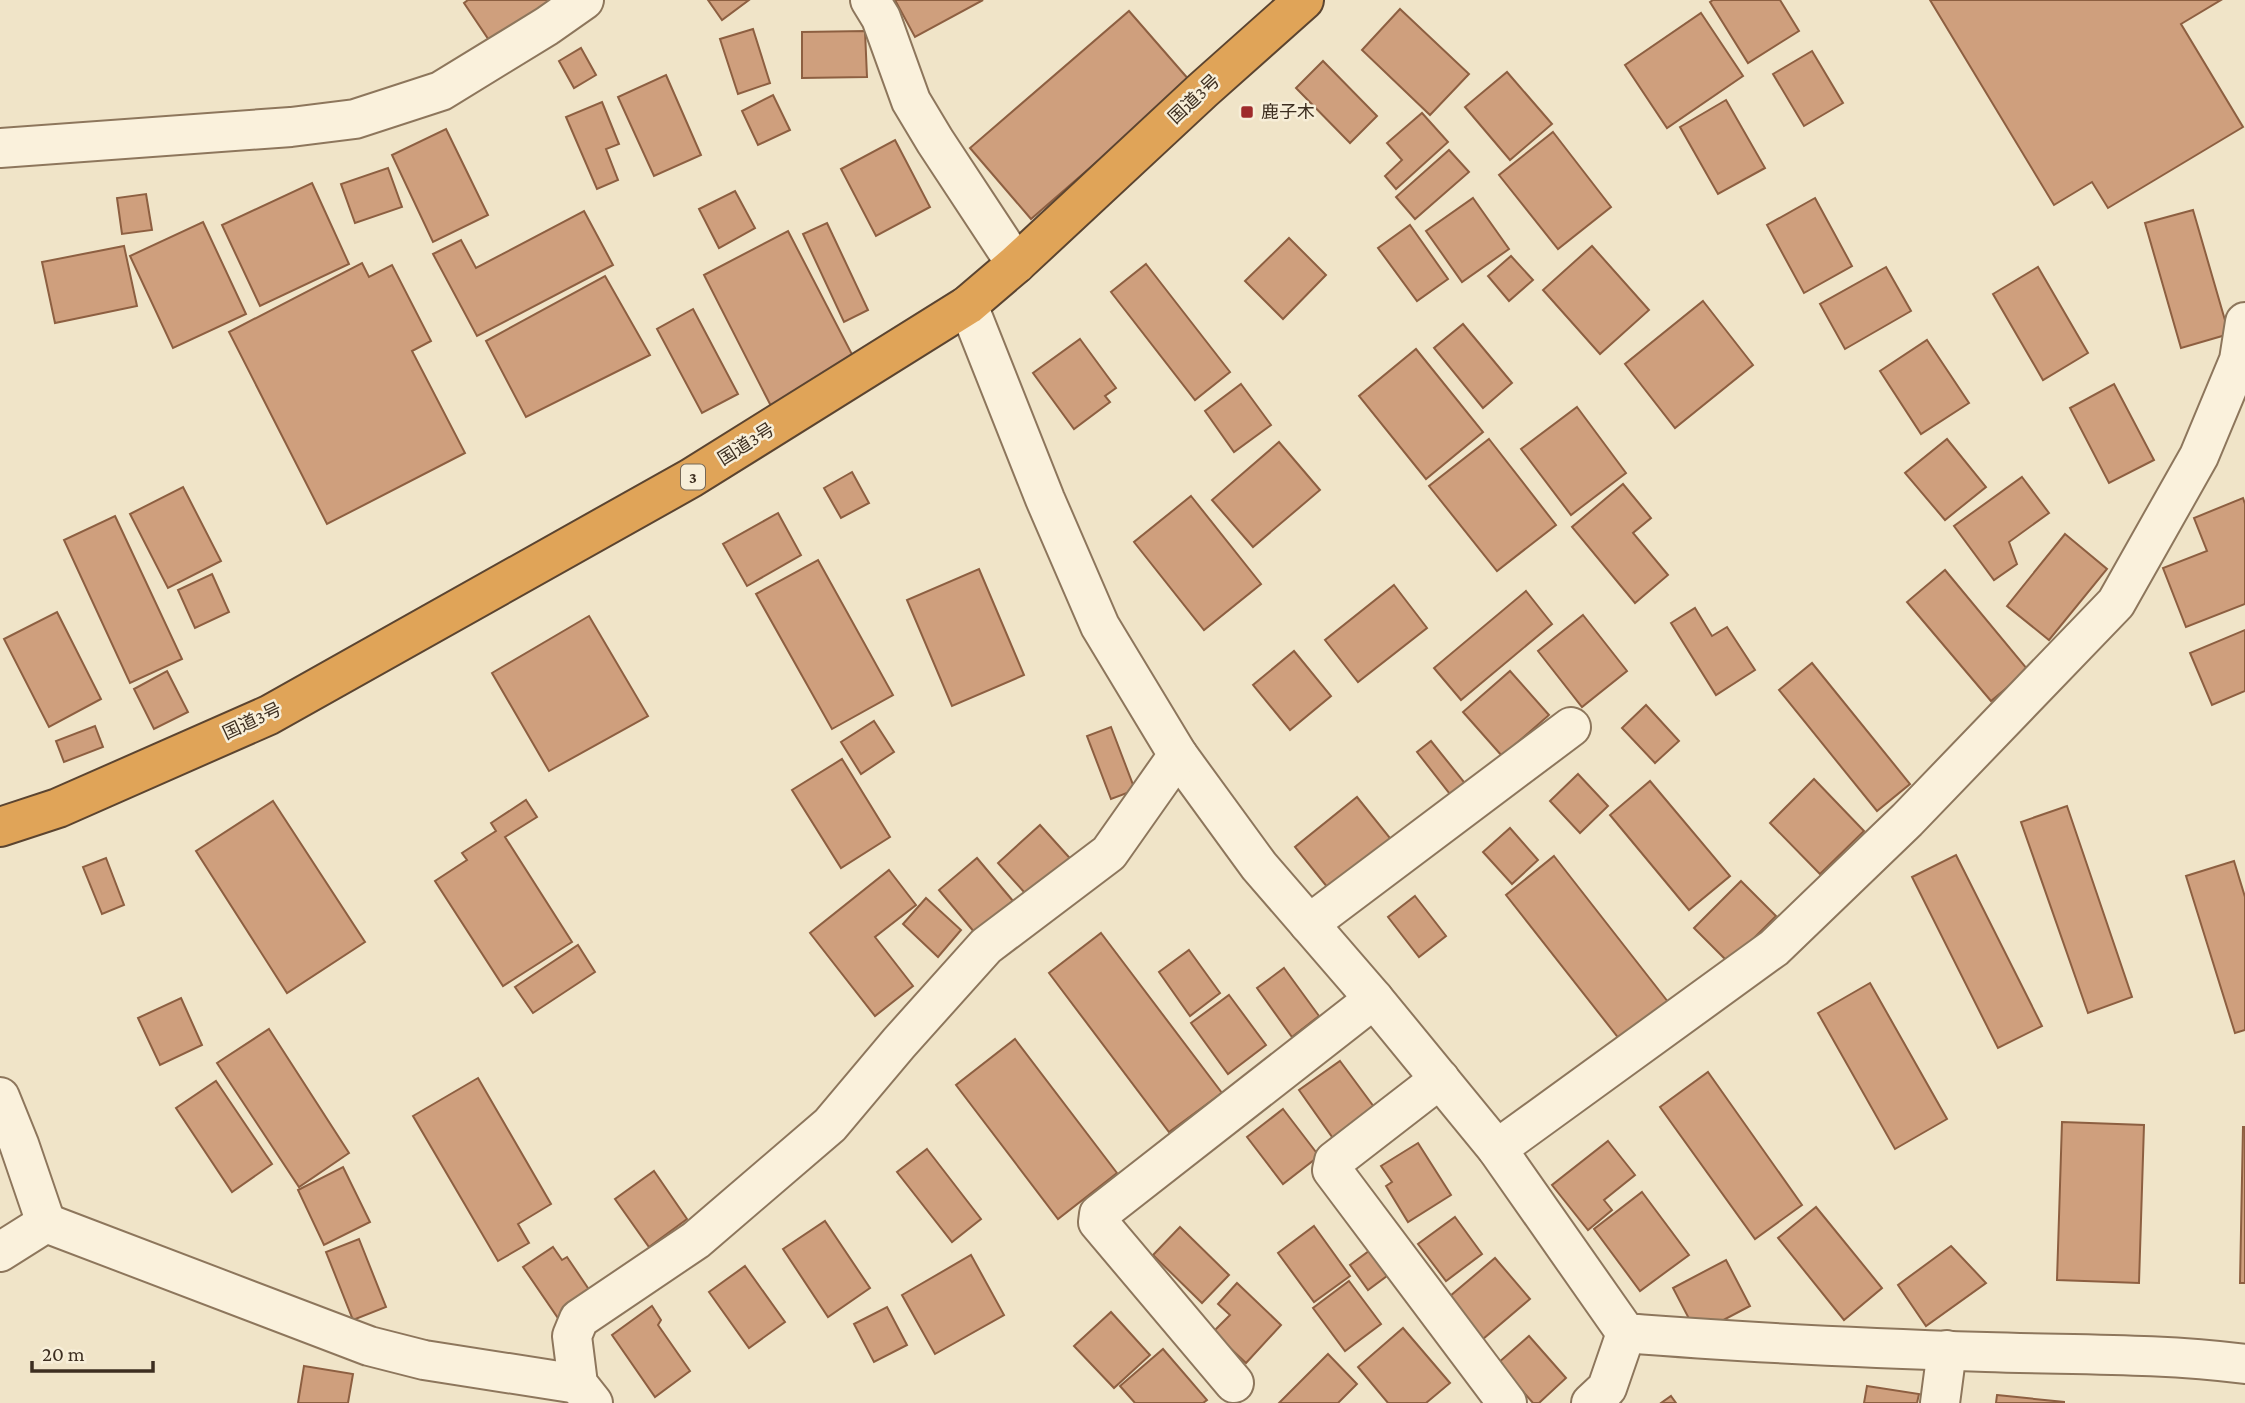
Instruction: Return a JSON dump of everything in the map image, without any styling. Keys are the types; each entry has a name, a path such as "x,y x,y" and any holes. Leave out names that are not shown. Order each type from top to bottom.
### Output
{"highway":[{"name":"国道3号","path":"0,827 58,808 270,715 691,478 968,305 1304,0"}],"street":[{"path":"0,148 291,127 355,119 441,91 547,26 583,0"},
{"path":"870,0 881,18 911,101 1016,264"},
{"path":"968,305 1045,499 1100,626 1178,755 1259,866 1374,999 1497,1149 1626,1333 1706,1340 2194,1358 2245,1364"},
{"path":"1497,1149 1774,948 1907,821 2116,603 2199,456 2239,360 2245,322"},
{"path":"1309,924 1571,727"},
{"path":"46,1223 369,1346 586,1393 572,1335 579,1319 696,1240 830,1125 986,946 1109,853 1178,755"},
{"path":"1234,1383 1098,1222 1100,1214 1374,999"},
{"path":"1440,1079 1334,1161 1332,1170 1507,1403"},
{"path":"0,1097 46,1223"},
{"path":"0,1252 46,1223"},
{"path":"1591,1403 1606,1388 1626,1333"},
{"path":"1940,1403 1947,1350"}],"building":[{"path":"468,0 550,0 556,8 495,49 464,3"},
{"path":"708,0 749,0 722,20"},
{"path":"895,0 983,0 915,37"},
{"path":"1780,0 1799,31 1748,63 1710,2"},
{"path":"1930,0 2221,0 2181,24 2243,127 2108,208 2092,182 2054,205"},
{"path":"1400,9 1469,74 1430,115 1362,50"},
{"path":"1129,11 1190,81 1031,219 970,148"},
{"path":"1701,13 1743,76 1667,128 1625,65"},
{"path":"753,29 770,83 738,94 720,39"},
{"path":"865,31 867,77 802,78 802,32"},
{"path":"581,48 596,75 574,88 559,61"},
{"path":"1812,51 1843,103 1804,126 1773,74"},
{"path":"1323,61 1377,116 1350,143 1296,88"},
{"path":"1507,72 1552,124 1510,160 1465,107"},
{"path":"666,75 701,155 654,176 618,97"},
{"path":"773,95 790,130 758,145 742,111"},
{"path":"1726,100 1765,168 1718,194 1680,127"},
{"path":"602,102 619,144 606,149 618,180 597,189 566,117"},
{"path":"1422,113 1448,142 1396,189 1385,176 1402,160 1387,143"},
{"path":"446,129 488,215 433,242 392,155"},
{"path":"1553,132 1611,207 1558,249 1499,175"},
{"path":"895,140 930,207 876,236 841,169"},
{"path":"1449,150 1469,172 1415,219 1396,197"},
{"path":"388,168 402,207 355,223 341,184"},
{"path":"312,183 349,264 260,306 222,225"},
{"path":"735,191 755,228 719,248 699,209"},
{"path":"146,194 152,230 122,234 117,198"},
{"path":"1473,198 1509,249 1462,282 1426,231"},
{"path":"1815,198 1852,266 1804,293 1767,225"},
{"path":"2193,210 2229,334 2181,348 2145,223"},
{"path":"584,211 613,265 477,336 433,254 461,240 476,268"},
{"path":"203,222 246,314 173,348 130,256"},
{"path":"827,223 868,310 844,322 803,234"},
{"path":"1410,225 1448,279 1417,301 1378,248"},
{"path":"788,231 857,364 772,408 704,275"},
{"path":"1289,238 1326,275 1283,319 1245,281"},
{"path":"124,246 137,306 55,323 42,262"},
{"path":"1592,246 1649,310 1600,354 1543,290"},
{"path":"1511,256 1533,280 1509,301 1488,276"},
{"path":"362,263 369,277 392,265 431,341 412,351 465,453 327,524 229,332"},
{"path":"1146,264 1230,372 1195,400 1111,292"},
{"path":"1886,267 1911,311 1845,349 1820,304"},
{"path":"2038,267 2088,353 2043,380 1993,294"},
{"path":"605,276 650,355 526,417 486,341"},
{"path":"1703,301 1753,365 1675,428 1625,364"},
{"path":"693,309 738,394 702,413 657,329"},
{"path":"1463,324 1512,383 1483,408 1434,348"},
{"path":"1080,339 1116,388 1105,396 1110,402 1074,429 1033,373"},
{"path":"1927,340 1969,403 1921,434 1880,371"},
{"path":"1416,349 1483,432 1426,479 1359,396"},
{"path":"1241,384 1271,425 1234,452 1205,411"},
{"path":"2114,384 2154,460 2109,483 2070,408"},
{"path":"1577,407 1626,473 1571,515 1521,449"},
{"path":"1489,439 1556,525 1497,571 1429,486"},
{"path":"1947,439 1986,487 1945,520 1905,473"},
{"path":"1279,442 1320,490 1253,547 1212,500"},
{"path":"852,472 869,503 841,518 824,488"},
{"path":"2022,477 2049,513 2009,542 2017,564 1994,580 1954,526"},
{"path":"1623,484 1651,518 1633,533 1668,575 1635,603 1572,527"},
{"path":"183,487 221,561 168,588 130,514"},
{"path":"1191,496 1261,584 1204,630 1134,542"},
{"path":"2243,498 2245,604 2186,627 2163,568 2207,551 2194,518"},
{"path":"778,513 801,555 747,586 723,544"},
{"path":"115,516 182,659 130,683 64,540"},
{"path":"2065,534 2107,569 2049,640 2007,606"},
{"path":"818,560 893,695 832,729 756,594"},
{"path":"979,569 1024,675 952,706 907,600"},
{"path":"1945,570 2028,670 1991,701 1907,602"},
{"path":"212,574 229,612 195,628 178,590"},
{"path":"1394,585 1427,628 1358,682 1325,640"},
{"path":"1526,591 1552,624 1461,700 1434,668"},
{"path":"1695,608 1712,636 1727,627 1755,670 1716,695 1671,623"},
{"path":"57,612 101,699 49,727 4,639"},
{"path":"1583,615 1627,671 1582,707 1538,651"},
{"path":"589,616 648,716 549,771 492,673"},
{"path":"2245,630 2245,691 2212,705 2190,653"},
{"path":"1294,651 1331,696 1290,730 1253,685"},
{"path":"1812,663 1910,784 1877,811 1779,690"},
{"path":"167,671 188,712 154,729 134,689"},
{"path":"1510,671 1549,715 1502,756 1463,712"},
{"path":"1646,705 1679,741 1655,763 1622,728"},
{"path":"874,721 894,752 861,774 841,742"},
{"path":"95,726 103,747 64,762 56,741"},
{"path":"1111,727 1135,790 1111,799 1087,736"},
{"path":"1431,741 1472,792 1457,803 1417,752"},
{"path":"842,759 890,837 841,868 792,790"},
{"path":"1578,774 1608,806 1580,833 1550,801"},
{"path":"1814,779 1864,831 1820,874 1770,823"},
{"path":"1650,781 1730,876 1689,910 1610,815"},
{"path":"1357,797 1394,843 1332,893 1295,847"},
{"path":"526,800 537,817 505,837 572,942 503,986 435,881 467,860 462,853 496,831 491,823"},
{"path":"273,801 365,942 287,993 196,851"},
{"path":"2067,806 2132,997 2088,1013 2021,822"},
{"path":"1040,825 1076,865 1033,902 998,863"},
{"path":"1510,828 1538,860 1512,884 1483,852"},
{"path":"1956,855 2042,1026 1998,1048 1912,877"},
{"path":"1554,856 1672,1007 1624,1045 1506,895"},
{"path":"106,858 124,905 102,914 83,867"},
{"path":"977,858 1013,901 975,933 939,890"},
{"path":"2234,861 2245,897 2245,1030 2235,1033 2186,876"},
{"path":"889,870 916,905 875,937 913,986 875,1016 810,933"},
{"path":"1741,881 1776,916 1729,963 1694,928"},
{"path":"1415,896 1446,936 1419,957 1388,917"},
{"path":"926,898 961,930 938,957 903,924"},
{"path":"1101,933 1222,1093 1169,1132 1049,973"},
{"path":"578,945 595,972 533,1013 515,987"},
{"path":"1189,950 1220,993 1190,1016 1159,972"},
{"path":"1284,968 1319,1016 1292,1037 1257,988"},
{"path":"1870,983 1947,1119 1895,1149 1818,1013"},
{"path":"1229,995 1266,1045 1228,1074 1191,1023"},
{"path":"181,998 202,1045 160,1065 138,1018"},
{"path":"269,1029 349,1153 299,1187 217,1063"},
{"path":"1015,1039 1117,1173 1058,1219 956,1085"},
{"path":"1340,1061 1377,1111 1335,1141 1299,1090"},
{"path":"1708,1072 1802,1205 1755,1239 1660,1107"},
{"path":"478,1078 551,1204 518,1224 529,1243 498,1261 413,1116"},
{"path":"216,1081 272,1164 232,1192 176,1108"},
{"path":"1283,1109 1319,1156 1283,1184 1247,1137"},
{"path":"2062,1122 2144,1125 2139,1283 2057,1280"},
{"path":"2243,1127 2245,1283 2240,1283"},
{"path":"1608,1141 1635,1175 1604,1200 1612,1210 1588,1230 1552,1185"},
{"path":"1418,1143 1451,1195 1408,1222 1386,1186 1392,1182 1381,1166"},
{"path":"927,1149 981,1219 952,1242 897,1172"},
{"path":"343,1167 370,1222 324,1245 298,1190"},
{"path":"654,1171 687,1219 649,1247 615,1199"},
{"path":"1642,1192 1689,1255 1640,1291 1594,1229"},
{"path":"1816,1207 1882,1288 1844,1320 1778,1238"},
{"path":"1455,1217 1482,1254 1446,1281 1418,1244"},
{"path":"825,1221 870,1288 828,1317 783,1249"},
{"path":"1314,1226 1350,1276 1314,1302 1278,1253"},
{"path":"1180,1227 1229,1275 1202,1303 1153,1255"},
{"path":"359,1239 386,1307 353,1320 326,1252"},
{"path":"1951,1246 1986,1283 1926,1326 1898,1285"},
{"path":"553,1247 562,1260 567,1257 594,1297 560,1321 523,1267"},
{"path":"1373,1248 1391,1273 1368,1290 1350,1265"},
{"path":"971,1255 1004,1315 935,1354 902,1295"},
{"path":"1495,1258 1530,1299 1483,1339 1449,1297"},
{"path":"1726,1260 1750,1306 1697,1334 1673,1288"},
{"path":"745,1266 785,1322 749,1348 709,1292"},
{"path":"1349,1281 1381,1324 1345,1351 1313,1308"},
{"path":"1237,1283 1281,1325 1246,1363 1213,1332 1230,1315 1218,1304"},
{"path":"652,1306 661,1320 658,1325 690,1371 655,1397 612,1335"},
{"path":"887,1307 907,1345 874,1362 854,1324"},
{"path":"1111,1312 1150,1355 1114,1388 1074,1346"},
{"path":"1403,1328 1450,1383 1426,1403 1388,1403 1358,1367"},
{"path":"1529,1336 1566,1378 1539,1403 1533,1403 1498,1363"},
{"path":"1163,1349 1207,1400 1203,1403 1135,1403 1120,1386"},
{"path":"1328,1354 1357,1384 1338,1403 1279,1403"},
{"path":"304,1366 353,1374 348,1403 298,1403"},
{"path":"1867,1386 1919,1394 1917,1403 1864,1403"},
{"path":"1997,1395 2064,1402 2064,1403 1996,1403"},
{"path":"1671,1396 1676,1403 1661,1403"}],"place":[{"name":"鹿子木","path":"1247,112"}]}
